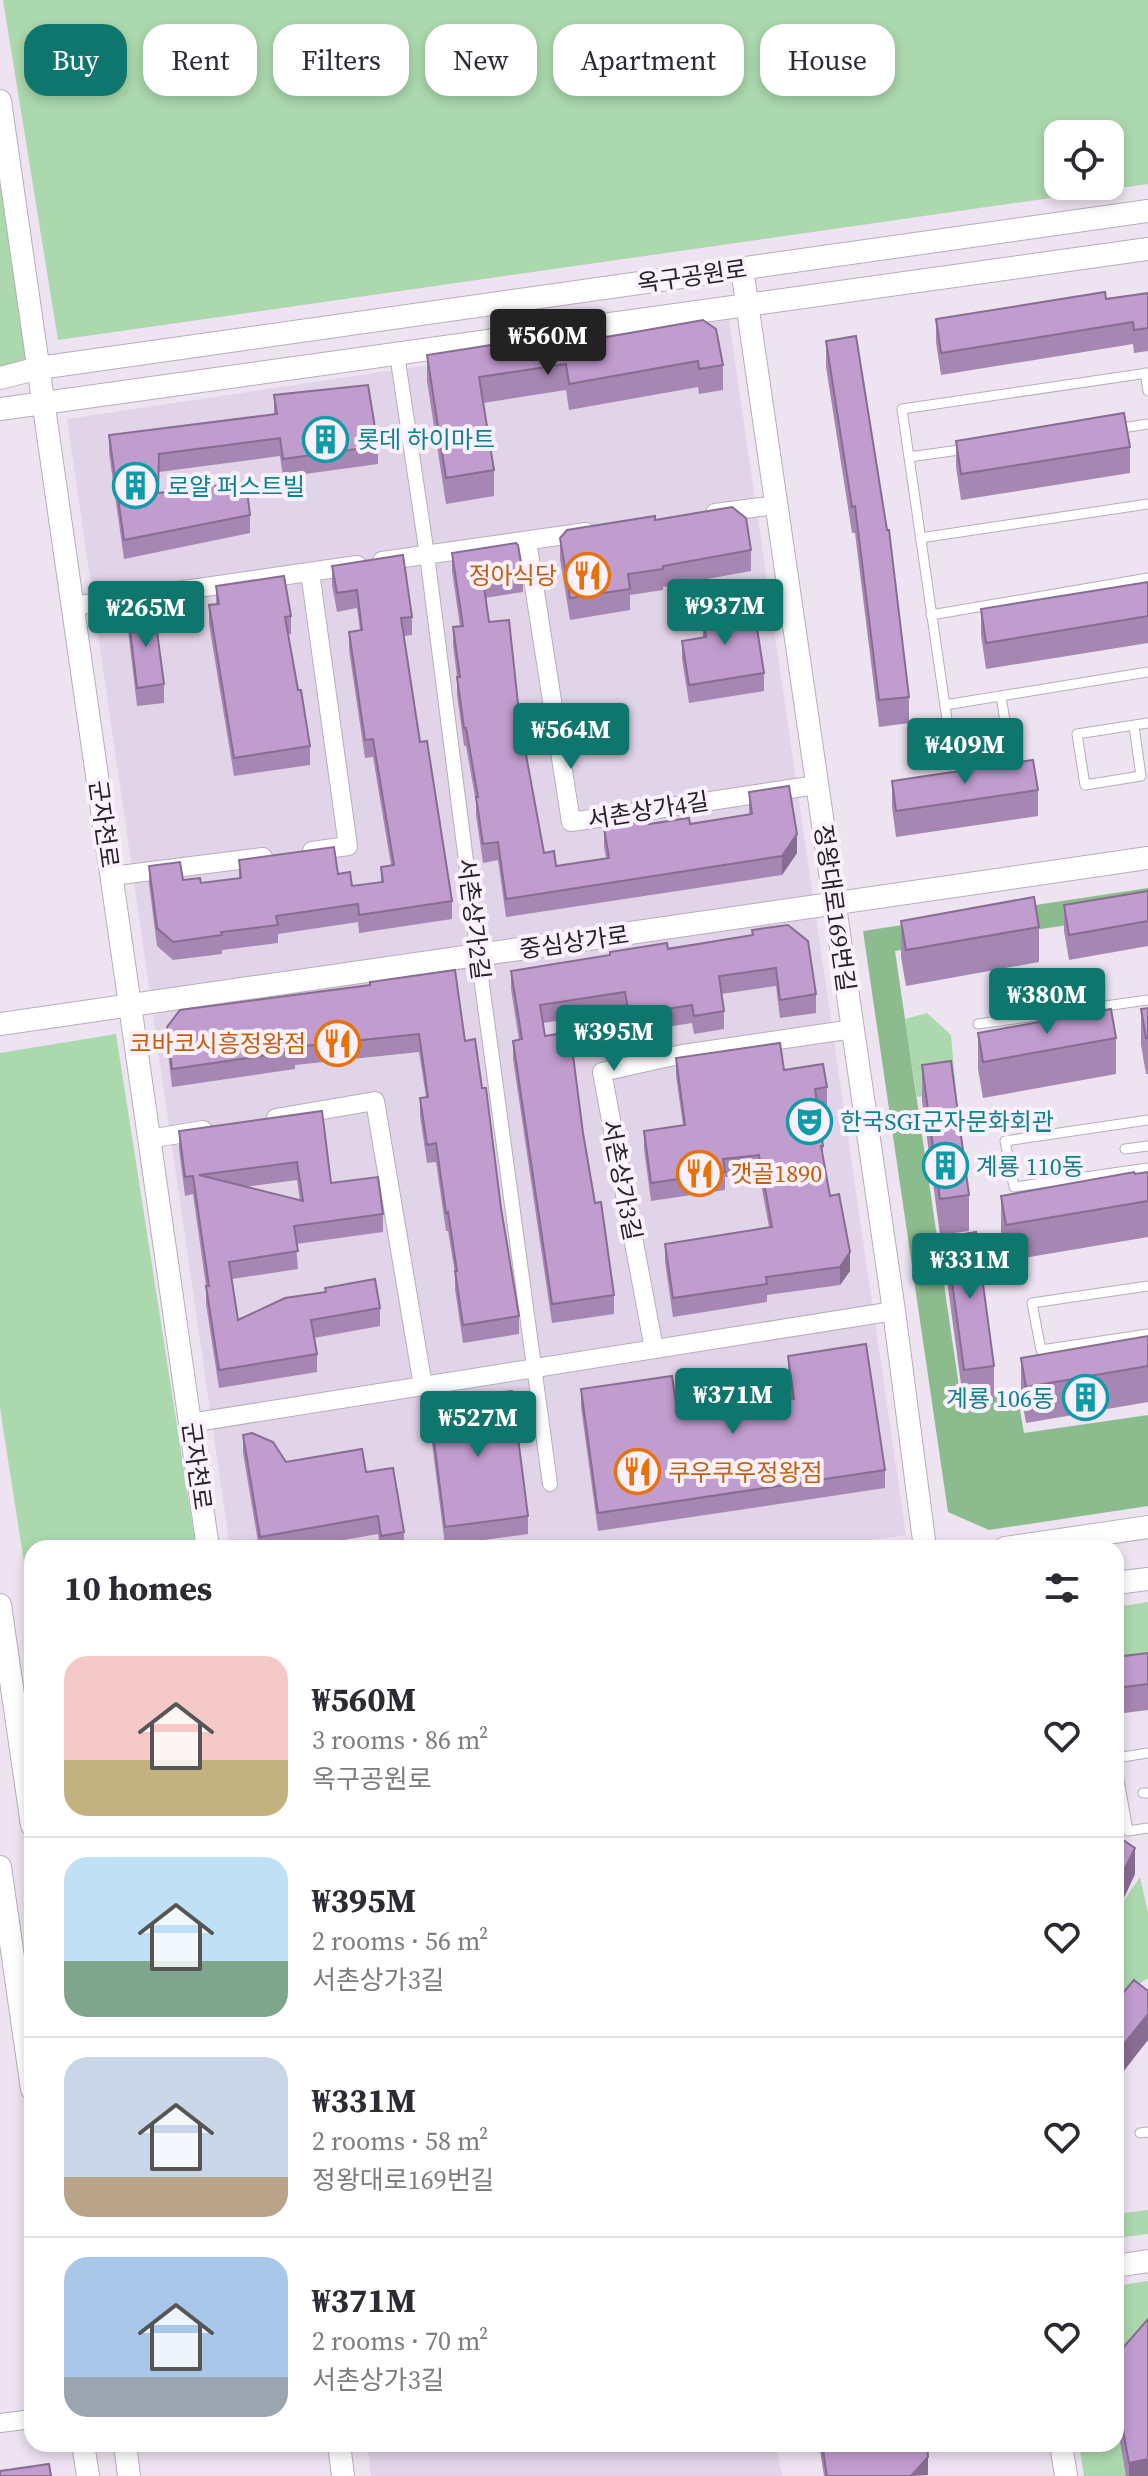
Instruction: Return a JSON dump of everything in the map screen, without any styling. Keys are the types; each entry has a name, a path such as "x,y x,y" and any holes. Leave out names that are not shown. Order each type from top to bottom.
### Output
{"street":[{"name":"군자천로","path":"0,101 207,1540"},
{"name":"옥구공원로","path":"0,378 39,368 1148,211"},
{"name":"옥구공원로","path":"0,409 1148,249"},
{"name":"정왕대로169번길","path":"742,269 894,1311 924,1540"},
{"name":"서촌상가2길","path":"397,354 427,555 550,1484"},
{"path":"698,516 775,505"},
{"path":"73,606 605,529"},
{"name":"서촌상가4길","path":"527,541 571,822 816,785"},
{"path":"112,876 348,846 310,572"},
{"name":"중심상가로","path":"0,1024 1148,858"},
{"name":"서촌상가3길","path":"654,1349 602,1072 683,1054 853,1029"},
{"path":"259,1121 375,1101 423,1386"},
{"path":"149,1139 228,1126"},
{"path":"190,1423 894,1311"},
{"path":"1059,1540 1148,1527"},
{"path":"1124,1582 1148,1579"},
{"path":"0,1605 15,1692 17,1743 24,1781"},
{"path":"0,1867 3,1911 24,2040"},
{"path":"1124,2265 1148,2261"},
{"path":"0,2423 24,2420"},
{"path":"84,2452 88,2476"},
{"path":"126,2452 129,2476"},
{"path":"340,2452 343,2476"},
{"path":"1062,2452 1066,2476"}],"lane":[{"path":"1001,696 1011,759 954,768 902,409 1147,373 1148,391"},
{"path":"1103,430 1148,424"},
{"path":"909,457 983,447"},
{"path":"920,538 1148,504"},
{"path":"931,615 1148,578"},
{"path":"945,705 1148,672"},
{"path":"1134,726 1141,776 1085,785 1077,734 1148,723"},
{"path":"978,1024 1148,1000"},
{"path":"1148,1120 1005,1141 1014,1187 1148,1168"},
{"path":"1125,1149 1148,1146"},
{"path":"1148,1286 1032,1303 1041,1350 1148,1334"},
{"path":"1124,1758 1148,1753"},
{"path":"1124,1818 1128,1831 1148,1828"}],"shaded area":[{"path":"729,320 906,1535 873,1540 229,1540 67,419"},
{"path":"368,2452 778,2452 782,2476 371,2476"}],"green space":[{"path":"3,0 1148,0 1148,184 1124,187 1124,120 1044,120 1044,199 58,340"},
{"path":"0,100 39,368 0,373"},
{"path":"1148,888 1148,913 895,951 961,1400 1017,1392 1024,1433 1148,1415 1148,1506 989,1530 948,1512 863,931"},
{"path":"927,1013 951,1035 956,1091 917,1097 905,1019"},
{"path":"116,1034 195,1540 24,1540 24,1562 0,1408 0,1053"},
{"path":"1148,1602 1148,1681 1124,1685 1124,1606"},
{"path":"1140,1877 1148,1913 1148,1978 1124,1994 1124,1900"},
{"path":"1148,2210 1148,2234 1124,2237 1124,2213"},
{"path":"1148,2281 1148,2476 1084,2476 1080,2452 1124,2452 1124,2285"}],"building":[{"path":"1105,292 1106,299 1148,293 1148,328 1134,330 1133,322 941,353 936,319"},
{"path":"703,320 716,329 723,365 699,369 698,361 569,384 566,364 479,377 494,470 446,478 427,355 548,336 550,347"},
{"path":"856,336 889,530 909,697 879,700 855,506 852,507 826,341"},
{"path":"368,385 378,446 283,459 280,438 159,454 158,493 246,482 250,515 124,540 109,435 277,414 274,395"},
{"path":"1124,413 1130,447 961,474 956,441"},
{"path":"732,507 746,518 751,550 628,574 630,589 570,598 560,538 567,530"},
{"path":"516,543 523,574 483,580 489,622 509,620 520,722 544,853 554,851 556,866 609,858 604,828 649,820 649,824 689,818 690,824 752,814 749,792 789,786 797,834 782,856 506,899 498,842 483,844 478,797 464,728 453,627 463,626 452,553"},
{"path":"403,555 412,617 401,618 420,742 427,741 452,901 359,915 358,904 276,916 278,925 173,942 157,928 149,866 180,862 183,880 200,878 201,883 241,878 239,860 334,847 338,874 350,872 352,886 383,882 381,867 394,865 373,739 365,740 349,632 362,630 357,590 337,593 332,566"},
{"path":"284,576 291,616 285,617 310,746 234,758 209,605 219,604 216,586"},
{"path":"1148,582 1148,616 986,643 981,609"},
{"path":"753,603 764,673 689,685 682,641 706,637 702,612"},
{"path":"154,609 164,684 137,688 128,612"},
{"path":"1033,760 1038,790 896,811 892,781"},
{"path":"1148,891 1148,921 1069,935 1064,905"},
{"path":"1034,897 1039,927 906,950 901,921"},
{"path":"788,925 808,941 816,994 780,1000 776,968 719,976 724,1011 694,1016 692,1005 629,1015 625,992 540,1005 545,1036 570,1032 583,1133 595,1203 601,1202 614,1295 552,1304 513,1041 522,1039 511,971 667,943 668,949 753,935 752,930"},
{"path":"455,970 465,1041 475,1039 482,1088 486,1088 519,1316 463,1325 436,1143 427,1145 420,1098 428,1097 419,1034 295,1047 295,1051 172,1069 167,1027 180,1010 370,985 370,982"},
{"path":"1148,1008 1148,1038 1146,1038 1141,1009"},
{"path":"1111,1009 1116,1038 983,1062 978,1033"},
{"path":"780,1043 784,1070 823,1064 827,1087 815,1089 821,1146 830,1196 839,1194 850,1252 840,1267 766,1277 767,1284 673,1298 665,1244 772,1227 759,1155 723,1159 725,1172 651,1183 644,1131 685,1125 676,1058"},
{"name":"계룡 110동","path":"951,1061 969,1195 940,1199 922,1065"},
{"path":"322,1111 331,1183 378,1177 383,1214 294,1226 298,1251 229,1262 238,1320 285,1298 326,1292 325,1288 375,1279 380,1308 311,1320 317,1354 219,1370 193,1176 185,1177 179,1131","holes":["297,1162 303,1201 199,1175"]},
{"path":"1148,1172 1148,1201 1006,1225 1001,1196"},
{"path":"976,1232 994,1366 964,1370 946,1237"},
{"path":"1148,1336 1148,1366 1026,1387 1021,1358"},
{"path":"866,1344 885,1470 598,1513 581,1389 672,1376 678,1417 794,1399 788,1356"},
{"path":"512,1391 528,1516 445,1527 429,1402"},
{"path":"252,1433 273,1442 286,1462 362,1449 366,1472 393,1468 404,1532 381,1536 378,1516 260,1537 243,1435"},
{"path":"1148,1653 1148,1684 1124,1687 1124,1656"},
{"path":"1124,1840 1135,1848 1124,1871"},
{"path":"1134,1980 1148,1991 1148,2014 1124,2044 1124,1992"},
{"path":"1148,2319 1148,2459 1129,2463 1124,2435 1124,2347"},
{"path":"823,2452 928,2452 928,2457 911,2476 827,2476"},
{"path":"49,2464 51,2476 0,2476 0,2471"}],"place":[{"name":"롯데 하이마트","path":"326,439"},
{"name":"로얄 퍼스트빌","path":"136,486"},
{"name":"정아식당","path":"588,575"},
{"name":"코바코시흥정왕점","path":"337,1043"},
{"name":"한국SGI군자문화회관","path":"809,1121"},
{"name":"계룡 110동","path":"945,1166"},
{"name":"갯골1890","path":"699,1173"},
{"name":"계룡 106동","path":"1085,1398"},
{"name":"쿠우쿠우정왕점","path":"637,1472"}]}
